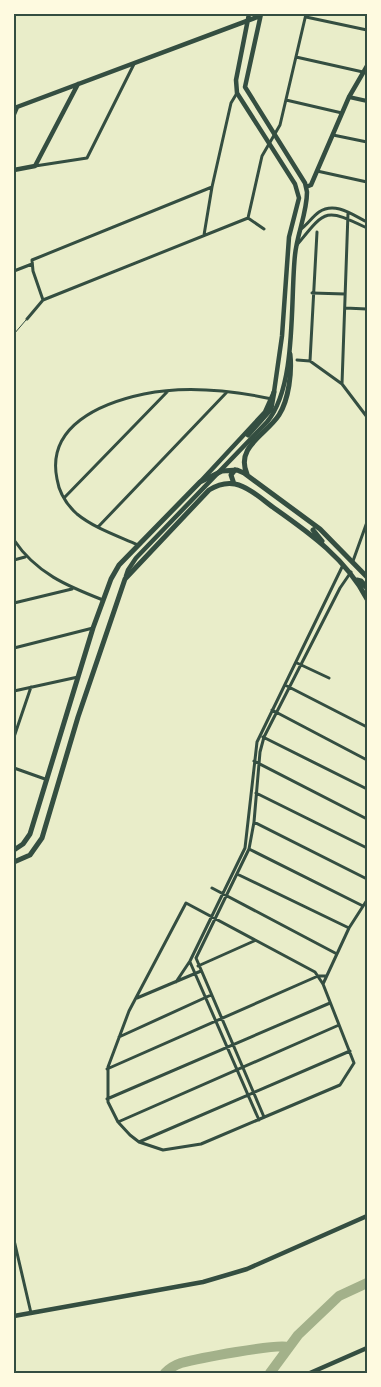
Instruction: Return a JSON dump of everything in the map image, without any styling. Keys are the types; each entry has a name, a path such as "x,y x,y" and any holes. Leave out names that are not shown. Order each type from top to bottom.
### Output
{"main road":[{"path":"248,435 271,409 282,336 289,237 300,196 295,184 237,93 236,80 250,14"},
{"path":"14,114 17,107 260,15"},
{"path":"247,475 243,462 244,453 273,422 284,405 288,388 296,246 307,197 306,188 246,90 245,80 260,15"},
{"path":"306,188 311,185 318,171 349,97 367,66"},
{"path":"14,170 35,166 78,84"},
{"path":"14,862 30,855 42,838 90,680 128,570 136,558 270,418 280,400 289,356"},
{"path":"14,850 23,844 30,834 45,779 93,628 117,568 265,412 274,392"},
{"path":"234,484 230,475 237,470"},
{"path":"200,482 220,472 237,470 247,475 320,529 367,577"},
{"path":"208,477 213,480 214,487"},
{"path":"126,576 205,493 214,487 224,484 244,487 328,549"},
{"path":"313,530 328,549 351,572 367,599"},
{"path":"357,580 361,580 367,588"},
{"path":"78,677 90,680"},
{"path":"14,1316 203,1282 247,1269 367,1216"},
{"path":"310,1373 367,1348"}],"street":[{"path":"248,217 261,161 268,144 275,136 286,100 306,15 367,30"},
{"path":"296,57 362,72"},
{"path":"35,166 87,157 134,64"},
{"path":"204,235 212,187 231,102 237,93"},
{"path":"349,97 367,101"},
{"path":"286,100 342,113"},
{"path":"333,135 367,142"},
{"path":"318,171 367,182"},
{"path":"14,271 212,187"},
{"path":"299,230 317,214 326,209 340,209 367,222"},
{"path":"342,384 348,213"},
{"path":"296,246 315,222 326,214 339,215 367,228"},
{"path":"248,217 264,230"},
{"path":"27,319 44,300 248,217"},
{"path":"310,362 312,293 318,232"},
{"path":"32,262 44,300"},
{"path":"312,293 346,294"},
{"path":"345,308 367,309"},
{"path":"297,360 310,362 342,384 367,417"},
{"path":"138,545 76,514 64,498 58,484 55,455 59,444 71,427 89,414 106,406 145,394 200,389 272,399"},
{"path":"64,498 168,391"},
{"path":"98,526 227,392"},
{"path":"353,561 367,522"},
{"path":"14,540 26,557 45,574 73,589 103,600"},
{"path":"14,560 26,557"},
{"path":"247,848 254,761 262,736 272,710 344,565"},
{"path":"264,1117 198,966 196,956 247,848 254,822 262,736 277,713 340,588 351,572"},
{"path":"14,603 73,589"},
{"path":"14,648 93,628"},
{"path":"297,662 329,678"},
{"path":"14,691 78,677"},
{"path":"285,686 367,727"},
{"path":"14,737 31,687"},
{"path":"272,710 367,760"},
{"path":"262,736 367,789"},
{"path":"254,761 367,819"},
{"path":"14,768 45,779"},
{"path":"252,791 367,848"},
{"path":"250,820 367,879"},
{"path":"247,848 363,906"},
{"path":"235,874 348,928"},
{"path":"212,888 336,954"},
{"path":"176,982 190,961 210,916 224,895"},
{"path":"323,984 348,928 367,900"},
{"path":"186,903 210,916 311,970 318,976 323,984 354,1064 342,1084 219,1138 181,1149 164,1150 139,1142 118,1122 107,1099 107,1069 136,998 186,903"},
{"path":"198,966 255,940"},
{"path":"190,961 259,1120"},
{"path":"136,998 201,971"},
{"path":"107,1069 318,976 326,976"},
{"path":"119,1037 211,996"},
{"path":"107,1099 330,1003"},
{"path":"118,1122 339,1025"},
{"path":"139,1142 350,1051"},
{"path":"14,1240 31,1313"}],"lane":[{"path":"14,334 27,319"}],"waterway":[{"path":"270,1373 298,1335 339,1296 367,1283"},
{"path":"165,1373 177,1365 189,1361 254,1349 288,1347"}]}
